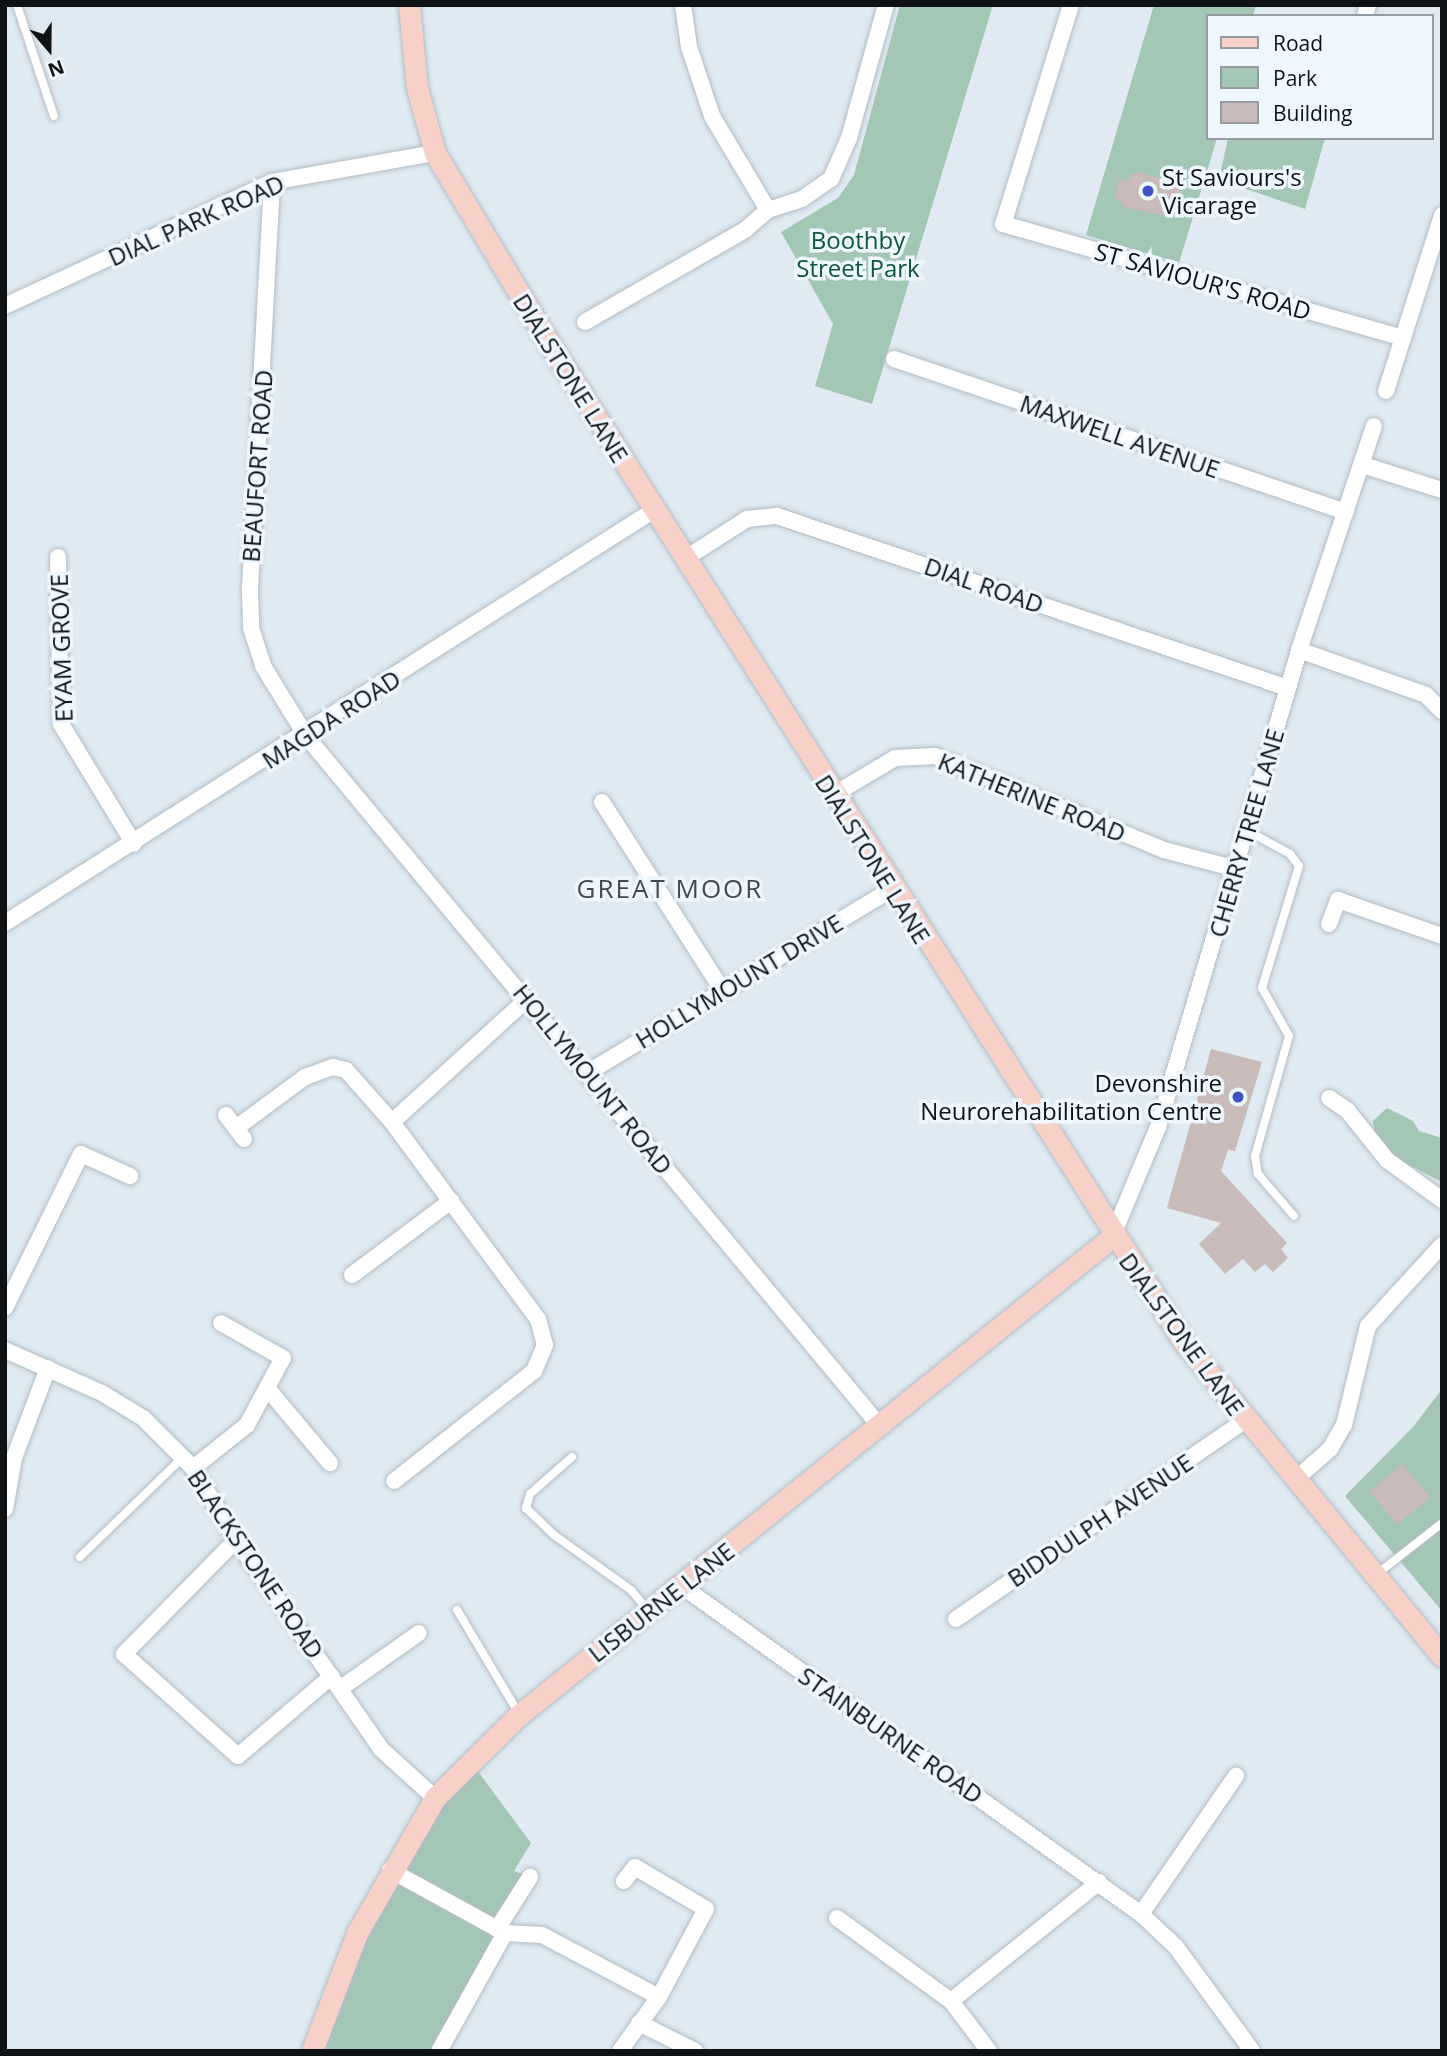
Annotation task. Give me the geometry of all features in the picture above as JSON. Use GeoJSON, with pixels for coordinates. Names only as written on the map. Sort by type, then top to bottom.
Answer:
{"type":"FeatureCollection","features":[{"type":"Feature","properties":{"kind":"street","name":"DIALSTONE LANE"},"geometry":{"type":"LineString","coordinates":[[409,5],[416,88],[435,153],[654,510],[1112,1237],[1244,1421],[1296,1479],[1442,1656]]}},
{"type":"Feature","properties":{"kind":"street"},"geometry":{"type":"LineString","coordinates":[[683,5],[689,47],[712,116],[768,210]]}},
{"type":"Feature","properties":{"kind":"street"},"geometry":{"type":"LineString","coordinates":[[584,322],[746,230],[768,210],[802,199],[831,179],[849,138],[886,5]]}},
{"type":"Feature","properties":{"kind":"street","name":"ST SAVIOUR'S ROAD"},"geometry":{"type":"LineString","coordinates":[[1071,5],[1003,224],[1403,338]]}},
{"type":"Feature","properties":{"kind":"street","name":"DIAL PARK ROAD"},"geometry":{"type":"LineString","coordinates":[[5,306],[272,182],[435,153]]}},
{"type":"Feature","properties":{"kind":"street","name":"BEAUFORT ROAD"},"geometry":{"type":"LineString","coordinates":[[272,182],[251,628],[263,666],[306,736]]}},
{"type":"Feature","properties":{"kind":"street"},"geometry":{"type":"LineString","coordinates":[[1385,391],[1442,215]]}},
{"type":"Feature","properties":{"kind":"street"},"geometry":{"type":"LineString","coordinates":[[1425,268],[1442,272]]}},
{"type":"Feature","properties":{"kind":"street","name":"MAXWELL AVENUE"},"geometry":{"type":"LineString","coordinates":[[894,359],[1346,512]]}},
{"type":"Feature","properties":{"kind":"street","name":"CHERRY TREE LANE"},"geometry":{"type":"LineString","coordinates":[[1112,1237],[1158,1127],[1237,869],[1299,650],[1374,426]]}},
{"type":"Feature","properties":{"kind":"street"},"geometry":{"type":"LineString","coordinates":[[1363,465],[1442,490]]}},
{"type":"Feature","properties":{"kind":"street","name":"MAGDA ROAD"},"geometry":{"type":"LineString","coordinates":[[5,923],[306,736],[654,510]]}},
{"type":"Feature","properties":{"kind":"street","name":"DIAL ROAD"},"geometry":{"type":"LineString","coordinates":[[686,558],[747,519],[777,516],[1289,688]]}},
{"type":"Feature","properties":{"kind":"street","name":"EYAM GROVE"},"geometry":{"type":"LineString","coordinates":[[58,557],[61,724],[134,844]]}},
{"type":"Feature","properties":{"kind":"street"},"geometry":{"type":"LineString","coordinates":[[1299,650],[1426,695],[1442,711]]}},
{"type":"Feature","properties":{"kind":"street","name":"HOLLYMOUNT ROAD"},"geometry":{"type":"LineString","coordinates":[[306,736],[878,1424]]}},
{"type":"Feature","properties":{"kind":"street","name":"KATHERINE ROAD"},"geometry":{"type":"LineString","coordinates":[[833,795],[895,758],[935,756],[1164,849],[1237,869]]}},
{"type":"Feature","properties":{"kind":"street"},"geometry":{"type":"LineString","coordinates":[[602,802],[722,990]]}},
{"type":"Feature","properties":{"kind":"street","name":"HOLLYMOUNT DRIVE"},"geometry":{"type":"LineString","coordinates":[[587,1073],[892,889]]}},
{"type":"Feature","properties":{"kind":"street"},"geometry":{"type":"LineString","coordinates":[[1329,924],[1338,900],[1442,936]]}},
{"type":"Feature","properties":{"kind":"street"},"geometry":{"type":"LineString","coordinates":[[392,1122],[527,999]]}},
{"type":"Feature","properties":{"kind":"street"},"geometry":{"type":"LineString","coordinates":[[235,1127],[305,1077],[333,1066],[357,1078],[538,1319],[545,1345],[534,1371],[421,1467],[394,1481]]}},
{"type":"Feature","properties":{"kind":"street"},"geometry":{"type":"LineString","coordinates":[[1329,1098],[1347,1110],[1387,1160],[1442,1200]]}},
{"type":"Feature","properties":{"kind":"street"},"geometry":{"type":"LineString","coordinates":[[5,1308],[81,1154],[130,1176]]}},
{"type":"Feature","properties":{"kind":"street"},"geometry":{"type":"LineString","coordinates":[[352,1274],[451,1201]]}},
{"type":"Feature","properties":{"kind":"street","name":"LISBURNE LANE"},"geometry":{"type":"LineString","coordinates":[[312,2051],[345,1961],[390,1870],[435,1798],[519,1715],[683,1587],[878,1424],[1112,1237]]}},
{"type":"Feature","properties":{"kind":"street"},"geometry":{"type":"LineString","coordinates":[[1296,1479],[1330,1449],[1345,1425],[1368,1326],[1442,1245]]}},
{"type":"Feature","properties":{"kind":"street"},"geometry":{"type":"LineString","coordinates":[[188,1463],[247,1425],[283,1358],[221,1323]]}},
{"type":"Feature","properties":{"kind":"street","name":"BLACKSTONE ROAD"},"geometry":{"type":"LineString","coordinates":[[5,1350],[48,1368],[143,1418],[188,1463],[236,1541],[381,1749],[435,1798]]}},
{"type":"Feature","properties":{"kind":"street"},"geometry":{"type":"LineString","coordinates":[[5,1509],[10,1458],[48,1368]]}},
{"type":"Feature","properties":{"kind":"street"},"geometry":{"type":"LineString","coordinates":[[267,1388],[330,1463]]}},
{"type":"Feature","properties":{"kind":"street","name":"BIDDULPH AVENUE"},"geometry":{"type":"LineString","coordinates":[[956,1619],[1244,1421]]}},
{"type":"Feature","properties":{"kind":"street"},"geometry":{"type":"LineString","coordinates":[[236,1541],[124,1654],[238,1756],[336,1682],[419,1633]]}},
{"type":"Feature","properties":{"kind":"street","name":"STAINBURNE ROAD"},"geometry":{"type":"LineString","coordinates":[[683,1587],[1141,1914],[1176,1947],[1252,2051]]}},
{"type":"Feature","properties":{"kind":"street"},"geometry":{"type":"LineString","coordinates":[[1141,1914],[1236,1776]]}},
{"type":"Feature","properties":{"kind":"street"},"geometry":{"type":"LineString","coordinates":[[620,2051],[659,1997],[706,1909],[635,1867],[624,1881]]}},
{"type":"Feature","properties":{"kind":"street"},"geometry":{"type":"LineString","coordinates":[[390,1870],[501,1931],[542,1936],[659,1997]]}},
{"type":"Feature","properties":{"kind":"street"},"geometry":{"type":"LineString","coordinates":[[439,2051],[530,1877]]}},
{"type":"Feature","properties":{"kind":"street"},"geometry":{"type":"LineString","coordinates":[[951,2001],[1099,1882]]}},
{"type":"Feature","properties":{"kind":"street"},"geometry":{"type":"LineString","coordinates":[[836,1918],[951,2001],[989,2051]]}},
{"type":"Feature","properties":{"kind":"street"},"geometry":{"type":"LineString","coordinates":[[639,2023],[695,2051]]}},
{"type":"Feature","properties":{"kind":"lane"},"geometry":{"type":"LineString","coordinates":[[17,5],[54,116]]}},
{"type":"Feature","properties":{"kind":"lane"},"geometry":{"type":"LineString","coordinates":[[1248,831],[1290,854],[1299,866],[1262,988],[1289,1037],[1255,1156],[1258,1174],[1294,1216]]}},
{"type":"Feature","properties":{"kind":"lane"},"geometry":{"type":"LineString","coordinates":[[572,1457],[530,1494],[526,1508],[631,1590],[650,1613]]}},
{"type":"Feature","properties":{"kind":"lane"},"geometry":{"type":"LineString","coordinates":[[80,1557],[188,1463]]}},
{"type":"Feature","properties":{"kind":"lane"},"geometry":{"type":"LineString","coordinates":[[1375,1576],[1442,1523]]}},
{"type":"Feature","properties":{"kind":"lane"},"geometry":{"type":"LineString","coordinates":[[457,1610],[519,1715]]}},
{"type":"Feature","properties":{"kind":"green space","name":"Boothby Street Park"},"geometry":{"type":"Polygon","coordinates":[[[900,5],[993,5],[872,404],[815,386],[833,324],[781,232],[838,198],[854,175],[900,5]]]}},
{"type":"Feature","properties":{"kind":"green space"},"geometry":{"type":"Polygon","coordinates":[[[1154,5],[1256,5],[1254,14],[1206,14],[1206,140],[1216,140],[1179,263],[1086,235],[1154,5]]]}},
{"type":"Feature","properties":{"kind":"green space"},"geometry":{"type":"Polygon","coordinates":[[[1228,140],[1324,140],[1305,209],[1219,180],[1228,140]]]}},
{"type":"Feature","properties":{"kind":"green space"},"geometry":{"type":"Polygon","coordinates":[[[1387,1108],[1413,1121],[1419,1131],[1442,1138],[1442,1182],[1395,1158],[1374,1131],[1373,1121],[1387,1108]]]}},
{"type":"Feature","properties":{"kind":"green space"},"geometry":{"type":"Polygon","coordinates":[[[1442,1389],[1442,1611],[1345,1496],[1413,1427],[1442,1389]]]}},
{"type":"Feature","properties":{"kind":"green space"},"geometry":{"type":"Polygon","coordinates":[[[471,1762],[531,1843],[514,1871],[530,1877],[505,1933],[439,2051],[312,2051],[357,1933],[471,1762]]]}},
{"type":"Feature","properties":{"kind":"building","name":"St Saviours's Vicarage"},"geometry":{"type":"Polygon","coordinates":[[[1142,173],[1182,185],[1174,218],[1124,207],[1115,197],[1119,179],[1129,181],[1130,174],[1142,173]]]}},
{"type":"Feature","properties":{"kind":"building"},"geometry":{"type":"Polygon","coordinates":[[[1211,1049],[1262,1062],[1235,1151],[1228,1150],[1221,1171],[1287,1243],[1281,1249],[1288,1258],[1273,1272],[1265,1264],[1255,1272],[1243,1259],[1225,1274],[1199,1244],[1221,1223],[1167,1208],[1211,1049]]]}},
{"type":"Feature","properties":{"kind":"building"},"geometry":{"type":"Polygon","coordinates":[[[1403,1464],[1430,1497],[1397,1524],[1370,1491],[1403,1464]]]}},
{"type":"Feature","properties":{"kind":"place","name":"St Saviours's Vicarage"},"geometry":{"type":"Point","coordinates":[1148,191]}},
{"type":"Feature","properties":{"kind":"place","name":"Devonshire Neurorehabilitation Centre"},"geometry":{"type":"Point","coordinates":[1238,1097]}},
{"type":"Feature","properties":{"kind":"district","name":"GREAT MOOR"},"geometry":{"type":"Point","coordinates":[670,889]}}]}
